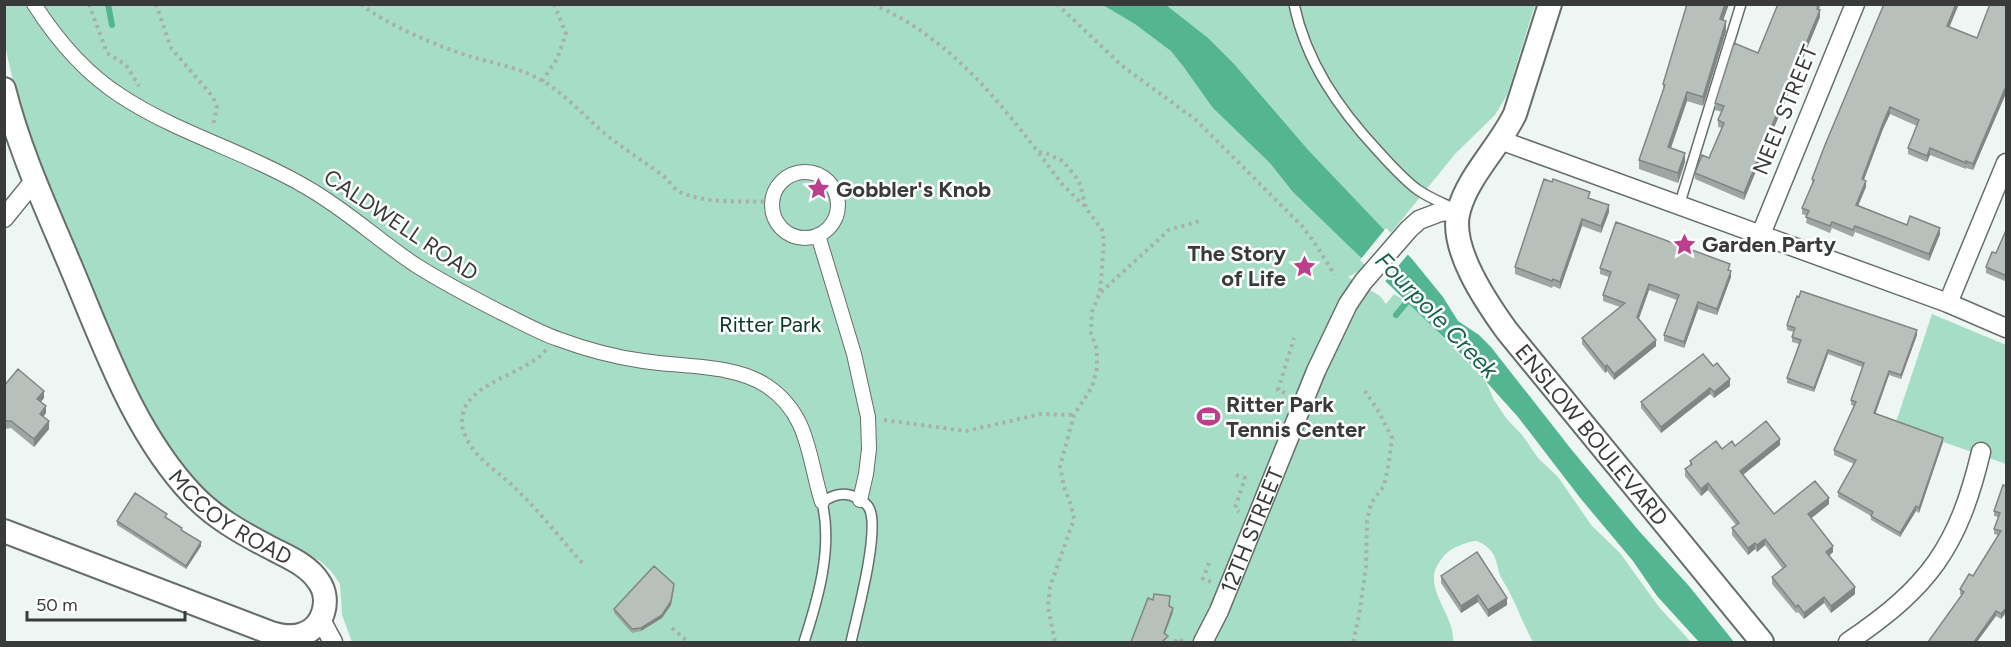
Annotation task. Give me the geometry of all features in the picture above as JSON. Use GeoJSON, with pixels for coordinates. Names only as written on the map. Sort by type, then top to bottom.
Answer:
{"type":"FeatureCollection","features":[{"type":"Feature","properties":{"kind":"street","name":"CALDWELL ROAD"},"geometry":{"type":"LineString","coordinates":[[34,4],[51,31],[69,51],[120,96],[297,182],[336,206],[423,269],[487,305],[555,338],[603,353],[642,361],[723,370],[747,376],[765,384],[782,397],[794,412],[803,429],[822,502]]}},
{"type":"Feature","properties":{"kind":"street"},"geometry":{"type":"LineString","coordinates":[[1459,210],[1474,180],[1515,114],[1550,4]]}},
{"type":"Feature","properties":{"kind":"street","name":"NEEL STREET"},"geometry":{"type":"LineString","coordinates":[[1761,234],[1854,4]]}},
{"type":"Feature","properties":{"kind":"street","name":"MCCOY ROAD"},"geometry":{"type":"LineString","coordinates":[[4,89],[34,181],[127,396],[156,449],[186,488],[227,524],[296,562],[314,575],[325,592],[326,602],[320,618]]}},
{"type":"Feature","properties":{"kind":"street"},"geometry":{"type":"LineString","coordinates":[[1500,140],[1948,303],[2007,328]]}},
{"type":"Feature","properties":{"kind":"street"},"geometry":{"type":"LineString","coordinates":[[1948,303],[2005,169]]}},
{"type":"Feature","properties":{"kind":"street"},"geometry":{"type":"LineString","coordinates":[[802,172],[814,173],[824,178],[832,186],[837,197],[838,209],[835,220],[828,229],[818,235],[807,238],[796,237],[785,232],[777,224],[772,213],[771,202],[775,190],[791,175],[802,172]]}},
{"type":"Feature","properties":{"kind":"street"},"geometry":{"type":"LineString","coordinates":[[4,218],[34,181]]}},
{"type":"Feature","properties":{"kind":"street","name":"12TH STREET"},"geometry":{"type":"LineString","coordinates":[[1203,642],[1234,577],[1337,323],[1363,282],[1409,229],[1426,216],[1459,210]]}},
{"type":"Feature","properties":{"kind":"street","name":"ENSLOW BOULEVARD"},"geometry":{"type":"LineString","coordinates":[[1459,210],[1457,225],[1466,260],[1495,314],[1762,642]]}},
{"type":"Feature","properties":{"kind":"street"},"geometry":{"type":"LineString","coordinates":[[818,235],[854,354],[868,417],[869,449],[860,500]]}},
{"type":"Feature","properties":{"kind":"street"},"geometry":{"type":"LineString","coordinates":[[1848,642],[1908,597],[1941,557],[1966,508],[1981,452]]}},
{"type":"Feature","properties":{"kind":"street"},"geometry":{"type":"LineString","coordinates":[[4,531],[271,633],[283,636],[304,634],[320,618],[333,642]]}},
{"type":"Feature","properties":{"kind":"lane"},"geometry":{"type":"LineString","coordinates":[[1294,4],[1307,48],[1338,104],[1393,167],[1418,190],[1459,210]]}},
{"type":"Feature","properties":{"kind":"lane"},"geometry":{"type":"LineString","coordinates":[[1679,206],[1741,4]]}},
{"type":"Feature","properties":{"kind":"lane"},"geometry":{"type":"LineString","coordinates":[[822,502],[840,494],[852,495],[868,505],[871,511],[872,530],[866,579],[851,642]]}},
{"type":"Feature","properties":{"kind":"lane","name":"CALDWELL ROAD"},"geometry":{"type":"LineString","coordinates":[[804,642],[818,591],[826,543],[827,523],[822,502]]}},
{"type":"Feature","properties":{"kind":"path"},"geometry":{"type":"LineString","coordinates":[[89,4],[107,53],[126,65],[138,86],[145,90]]}},
{"type":"Feature","properties":{"kind":"path"},"geometry":{"type":"LineString","coordinates":[[156,4],[171,48],[213,97],[217,107]]}},
{"type":"Feature","properties":{"kind":"path"},"geometry":{"type":"LineString","coordinates":[[361,4],[374,15],[426,39],[470,56],[503,64],[542,81],[572,101],[601,130],[664,177],[678,192],[722,203],[752,200],[771,202]]}},
{"type":"Feature","properties":{"kind":"path"},"geometry":{"type":"LineString","coordinates":[[542,81],[557,59],[566,34],[554,4]]}},
{"type":"Feature","properties":{"kind":"path"},"geometry":{"type":"LineString","coordinates":[[873,4],[901,17],[928,34],[958,59],[1016,123],[1061,183],[1086,208],[1102,230],[1104,243],[1101,292],[1092,312],[1091,333],[1097,350],[1097,368],[1092,387],[1074,415],[1060,466],[1074,519],[1050,587],[1048,607],[1055,642]]}},
{"type":"Feature","properties":{"kind":"path"},"geometry":{"type":"LineString","coordinates":[[1057,4],[1121,65],[1196,120],[1302,226],[1335,275]]}},
{"type":"Feature","properties":{"kind":"path"},"geometry":{"type":"LineString","coordinates":[[1038,152],[1063,161],[1072,170],[1079,181],[1086,208]]}},
{"type":"Feature","properties":{"kind":"path"},"geometry":{"type":"LineString","coordinates":[[1101,292],[1169,230],[1199,221]]}},
{"type":"Feature","properties":{"kind":"path"},"geometry":{"type":"LineString","coordinates":[[555,338],[543,353],[530,363],[475,394],[467,403],[461,424],[465,437],[473,449],[529,502],[583,564]]}},
{"type":"Feature","properties":{"kind":"path"},"geometry":{"type":"LineString","coordinates":[[1285,393],[1278,390],[1287,364],[1284,363],[1294,338]]}},
{"type":"Feature","properties":{"kind":"path"},"geometry":{"type":"LineString","coordinates":[[1353,642],[1366,566],[1367,521],[1371,503],[1383,486],[1392,438],[1365,391]]}},
{"type":"Feature","properties":{"kind":"path"},"geometry":{"type":"LineString","coordinates":[[883,420],[966,431],[1041,414],[1074,415]]}},
{"type":"Feature","properties":{"kind":"path"},"geometry":{"type":"LineString","coordinates":[[1236,475],[1245,478],[1235,508],[1239,513]]}},
{"type":"Feature","properties":{"kind":"path"},"geometry":{"type":"LineString","coordinates":[[1209,563],[1201,578],[1211,582]]}},
{"type":"Feature","properties":{"kind":"path"},"geometry":{"type":"LineString","coordinates":[[672,628],[688,642]]}},
{"type":"Feature","properties":{"kind":"path"},"geometry":{"type":"LineString","coordinates":[[1175,642],[1178,638],[1183,642]]}},
{"type":"Feature","properties":{"kind":"green space","name":"Ritter Park"},"geometry":{"type":"Polygon","coordinates":[[[4,5],[1535,5],[1507,95],[1495,115],[1455,154],[1361,270],[1348,277],[1380,296],[1386,304],[1394,294],[1410,304],[1485,380],[1506,418],[1523,436],[1538,458],[1558,477],[1592,526],[1620,553],[1659,607],[1691,642],[1533,642],[1501,577],[1493,554],[1490,549],[1476,541],[1465,543],[1447,553],[1434,573],[1437,593],[1451,625],[1453,642],[352,642],[342,615],[340,584],[331,571],[320,561],[244,520],[195,482],[174,459],[138,398],[40,169],[20,110],[7,55],[4,5]]]}},
{"type":"Feature","properties":{"kind":"green space"},"geometry":{"type":"Polygon","coordinates":[[[1932,314],[2006,345],[2006,464],[1895,425],[1932,314]]]}},
{"type":"Feature","properties":{"kind":"water","name":"Fourpole Creek"},"geometry":{"type":"Polygon","coordinates":[[[1103,5],[1166,5],[1208,38],[1234,64],[1309,151],[1412,259],[1443,297],[1458,321],[1479,335],[1491,347],[1571,449],[1734,642],[1699,642],[1657,596],[1633,561],[1581,499],[1518,417],[1465,358],[1293,192],[1270,163],[1213,108],[1171,51],[1135,24],[1103,5]]]}},
{"type":"Feature","properties":{"kind":"pier"},"geometry":{"type":"Polygon","coordinates":[[[1386,228],[1410,252],[1383,284],[1360,260],[1386,228]]]}},
{"type":"Feature","properties":{"kind":"building"},"geometry":{"type":"Polygon","coordinates":[[[1687,4],[1725,4],[1720,19],[1726,21],[1703,97],[1687,92],[1668,147],[1685,153],[1678,173],[1639,160],[1665,85],[1663,84],[1687,4]]]}},
{"type":"Feature","properties":{"kind":"building"},"geometry":{"type":"Polygon","coordinates":[[[1778,4],[1818,4],[1817,9],[1820,10],[1744,193],[1695,173],[1702,155],[1709,158],[1724,123],[1718,120],[1724,106],[1715,103],[1734,43],[1758,53],[1778,4]]]}},
{"type":"Feature","properties":{"kind":"building"},"geometry":{"type":"Polygon","coordinates":[[[1884,4],[1956,4],[1947,26],[1977,38],[1990,4],[2007,4],[2007,84],[1973,164],[1930,148],[1927,156],[1908,148],[1919,120],[1890,107],[1862,179],[1866,181],[1856,205],[1907,225],[1910,216],[1940,228],[1929,254],[1855,226],[1853,230],[1832,222],[1830,226],[1806,217],[1809,211],[1802,208],[1825,145],[1884,4]]]}},
{"type":"Feature","properties":{"kind":"building"},"geometry":{"type":"Polygon","coordinates":[[[1544,179],[1552,182],[1553,179],[1590,192],[1588,198],[1609,205],[1601,226],[1582,219],[1560,282],[1515,267],[1544,179]]]}},
{"type":"Feature","properties":{"kind":"building"},"geometry":{"type":"Polygon","coordinates":[[[1616,222],[1730,264],[1728,270],[1731,271],[1717,309],[1698,302],[1684,342],[1664,335],[1679,295],[1649,284],[1637,317],[1656,340],[1614,374],[1607,365],[1605,367],[1582,338],[1625,303],[1603,295],[1611,272],[1600,268],[1616,222]]]}},
{"type":"Feature","properties":{"kind":"building"},"geometry":{"type":"Polygon","coordinates":[[[2007,228],[2007,276],[1986,267],[1992,252],[1996,253],[2007,228]]]}},
{"type":"Feature","properties":{"kind":"building"},"geometry":{"type":"Polygon","coordinates":[[[1801,291],[1917,330],[1901,375],[1889,371],[1874,413],[1943,438],[1919,508],[1916,506],[1900,533],[1871,516],[1873,512],[1838,492],[1856,460],[1834,450],[1856,402],[1851,400],[1864,363],[1828,350],[1814,388],[1787,378],[1801,340],[1792,337],[1795,328],[1787,325],[1801,291]]]}},
{"type":"Feature","properties":{"kind":"building"},"geometry":{"type":"Polygon","coordinates":[[[1703,354],[1713,366],[1717,363],[1730,379],[1714,392],[1710,388],[1661,427],[1641,402],[1703,354]]]}},
{"type":"Feature","properties":{"kind":"building"},"geometry":{"type":"Polygon","coordinates":[[[18,369],[44,391],[37,399],[46,406],[40,414],[49,421],[34,439],[11,421],[5,421],[4,386],[18,369]]]}},
{"type":"Feature","properties":{"kind":"building"},"geometry":{"type":"Polygon","coordinates":[[[1766,421],[1780,439],[1740,471],[1774,514],[1815,481],[1829,498],[1808,514],[1833,546],[1826,552],[1855,587],[1831,606],[1824,597],[1804,613],[1798,605],[1796,607],[1772,577],[1786,566],[1765,539],[1748,548],[1732,528],[1739,523],[1708,483],[1701,489],[1685,469],[1692,464],[1690,461],[1716,441],[1722,449],[1732,441],[1735,446],[1766,421]]]}},
{"type":"Feature","properties":{"kind":"building"},"geometry":{"type":"Polygon","coordinates":[[[2003,485],[2007,486],[2007,607],[2001,614],[1996,611],[1974,642],[1928,642],[1964,592],[1960,589],[1969,574],[1973,576],[2001,531],[1994,529],[2000,513],[1994,511],[2003,485]]]}},
{"type":"Feature","properties":{"kind":"building"},"geometry":{"type":"Polygon","coordinates":[[[135,493],[167,514],[165,517],[182,528],[181,530],[201,542],[186,566],[117,521],[135,493]]]}},
{"type":"Feature","properties":{"kind":"building"},"geometry":{"type":"Polygon","coordinates":[[[1477,552],[1507,598],[1488,610],[1478,595],[1461,606],[1441,576],[1477,552]]]}},
{"type":"Feature","properties":{"kind":"building"},"geometry":{"type":"Polygon","coordinates":[[[654,566],[674,584],[671,601],[662,615],[641,628],[632,629],[614,609],[654,566]]]}},
{"type":"Feature","properties":{"kind":"building"},"geometry":{"type":"Polygon","coordinates":[[[1154,594],[1170,596],[1169,606],[1173,608],[1164,633],[1168,636],[1162,642],[1131,642],[1148,598],[1153,600],[1154,594]]]}},
{"type":"Feature","properties":{"kind":"waterway"},"geometry":{"type":"LineString","coordinates":[[108,4],[112,25]]}},
{"type":"Feature","properties":{"kind":"waterway","name":"Fourpole Creek"},"geometry":{"type":"LineString","coordinates":[[1396,315],[1411,297]]}},
{"type":"Feature","properties":{"kind":"place","name":"Gobbler's Knob"},"geometry":{"type":"Point","coordinates":[818,189]}},
{"type":"Feature","properties":{"kind":"place","name":"Garden Party"},"geometry":{"type":"Point","coordinates":[1684,244]}},
{"type":"Feature","properties":{"kind":"place","name":"The Story of Life"},"geometry":{"type":"Point","coordinates":[1304,266]}},
{"type":"Feature","properties":{"kind":"place","name":"Ritter Park Tennis Center"},"geometry":{"type":"Point","coordinates":[1208,417]}}]}
